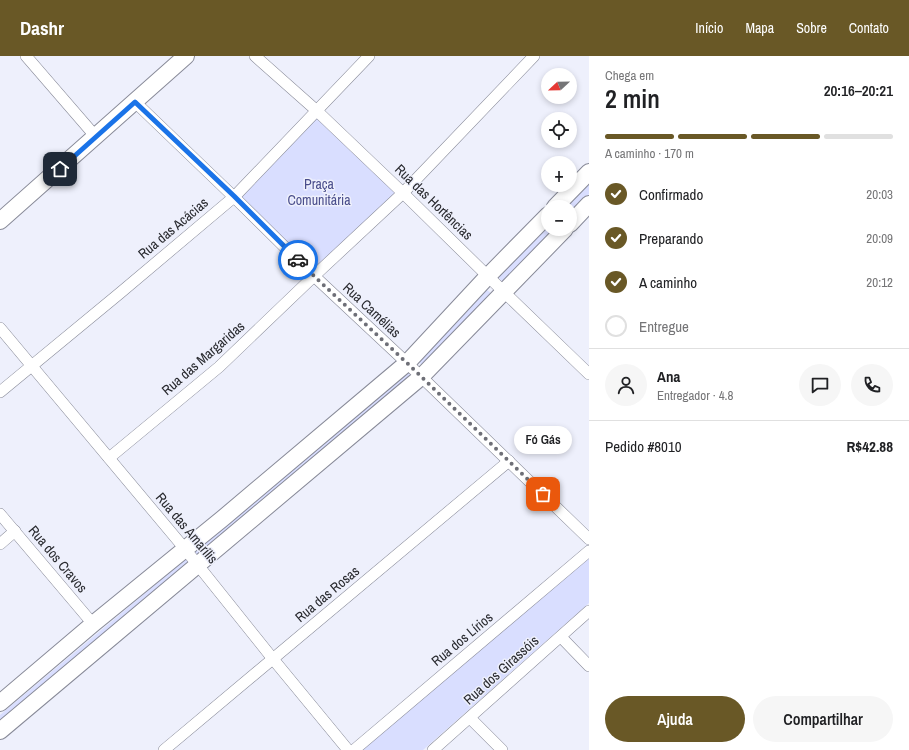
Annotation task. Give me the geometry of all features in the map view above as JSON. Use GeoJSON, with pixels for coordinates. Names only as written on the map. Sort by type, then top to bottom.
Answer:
{"type":"FeatureCollection","features":[{"type":"Feature","properties":{"kind":"street"},"geometry":{"type":"LineString","coordinates":[[26,56],[96,137]]}},
{"type":"Feature","properties":{"kind":"street"},"geometry":{"type":"LineString","coordinates":[[0,221],[186,56]]}},
{"type":"Feature","properties":{"kind":"street","name":"Rua das Hortências"},"geometry":{"type":"LineString","coordinates":[[255,56],[317,111],[404,193],[589,374]]}},
{"type":"Feature","properties":{"kind":"street","name":"Rua das Acácias"},"geometry":{"type":"LineString","coordinates":[[0,392],[234,196],[369,56]]}},
{"type":"Feature","properties":{"kind":"street","name":"Rua das Margaridas"},"geometry":{"type":"LineString","coordinates":[[109,458],[219,367],[314,276],[404,193],[534,56]]}},
{"type":"Feature","properties":{"kind":"street","name":"Rua Camélias"},"geometry":{"type":"LineString","coordinates":[[135,102],[234,196],[314,276],[422,377],[589,539]]}},
{"type":"Feature","properties":{"kind":"street"},"geometry":{"type":"LineString","coordinates":[[562,200],[589,172]]}},
{"type":"Feature","properties":{"kind":"street"},"geometry":{"type":"LineString","coordinates":[[577,217],[589,204]]}},
{"type":"Feature","properties":{"kind":"street"},"geometry":{"type":"LineString","coordinates":[[0,703],[407,363],[488,276],[541,222]]}},
{"type":"Feature","properties":{"kind":"street"},"geometry":{"type":"LineString","coordinates":[[0,731],[422,377],[558,236]]}},
{"type":"Feature","properties":{"kind":"street","name":"Rua das Amarílis"},"geometry":{"type":"LineString","coordinates":[[0,328],[185,549],[348,750]]}},
{"type":"Feature","properties":{"kind":"street","name":"Rua das Rosas"},"geometry":{"type":"LineString","coordinates":[[164,750],[509,461]]}},
{"type":"Feature","properties":{"kind":"street","name":"Rua dos Cravos"},"geometry":{"type":"LineString","coordinates":[[0,514],[93,624]]}},
{"type":"Feature","properties":{"kind":"street"},"geometry":{"type":"LineString","coordinates":[[0,544],[15,531]]}},
{"type":"Feature","properties":{"kind":"street","name":"Rua dos Lírios"},"geometry":{"type":"LineString","coordinates":[[354,750],[589,551]]}},
{"type":"Feature","properties":{"kind":"street","name":"Rua dos Girassóis"},"geometry":{"type":"LineString","coordinates":[[433,750],[589,612]]}},
{"type":"Feature","properties":{"kind":"street"},"geometry":{"type":"LineString","coordinates":[[561,637],[589,666]]}},
{"type":"Feature","properties":{"kind":"street"},"geometry":{"type":"LineString","coordinates":[[470,718],[502,750]]}},
{"type":"Feature","properties":{"kind":"green space","name":"Praça Comunitária"},"geometry":{"type":"Polygon","coordinates":[[[317,117],[398,193],[314,270],[239,197],[317,117]]]}},
{"type":"Feature","properties":{"kind":"green space"},"geometry":{"type":"Polygon","coordinates":[[[589,184],[589,194],[577,207],[577,200],[574,200],[589,184]]]}},
{"type":"Feature","properties":{"kind":"green space"},"geometry":{"type":"Polygon","coordinates":[[[541,233],[541,236],[549,236],[504,283],[498,277],[541,233]]]}},
{"type":"Feature","properties":{"kind":"green space"},"geometry":{"type":"Polygon","coordinates":[[[487,290],[492,294],[424,367],[419,362],[487,290]]]}},
{"type":"Feature","properties":{"kind":"green space"},"geometry":{"type":"Polygon","coordinates":[[[407,372],[413,377],[198,556],[193,550],[407,372]]]}},
{"type":"Feature","properties":{"kind":"green space"},"geometry":{"type":"Polygon","coordinates":[[[589,556],[589,603],[423,750],[361,750],[589,556]]]}},
{"type":"Feature","properties":{"kind":"green space"},"geometry":{"type":"Polygon","coordinates":[[[186,559],[189,564],[0,723],[0,715],[186,559]]]}},
{"type":"Feature","properties":{"kind":"way so far"},"geometry":{"type":"LineString","coordinates":[[298,260],[543,494]]}},
{"type":"Feature","properties":{"kind":"place","name":"Fó Gás"},"geometry":{"type":"Point","coordinates":[543,494]}},
{"type":"Feature","properties":{"kind":"route"},"geometry":{"type":"LineString","coordinates":[[60,169],[135,102],[234,196],[298,260]]}}]}
